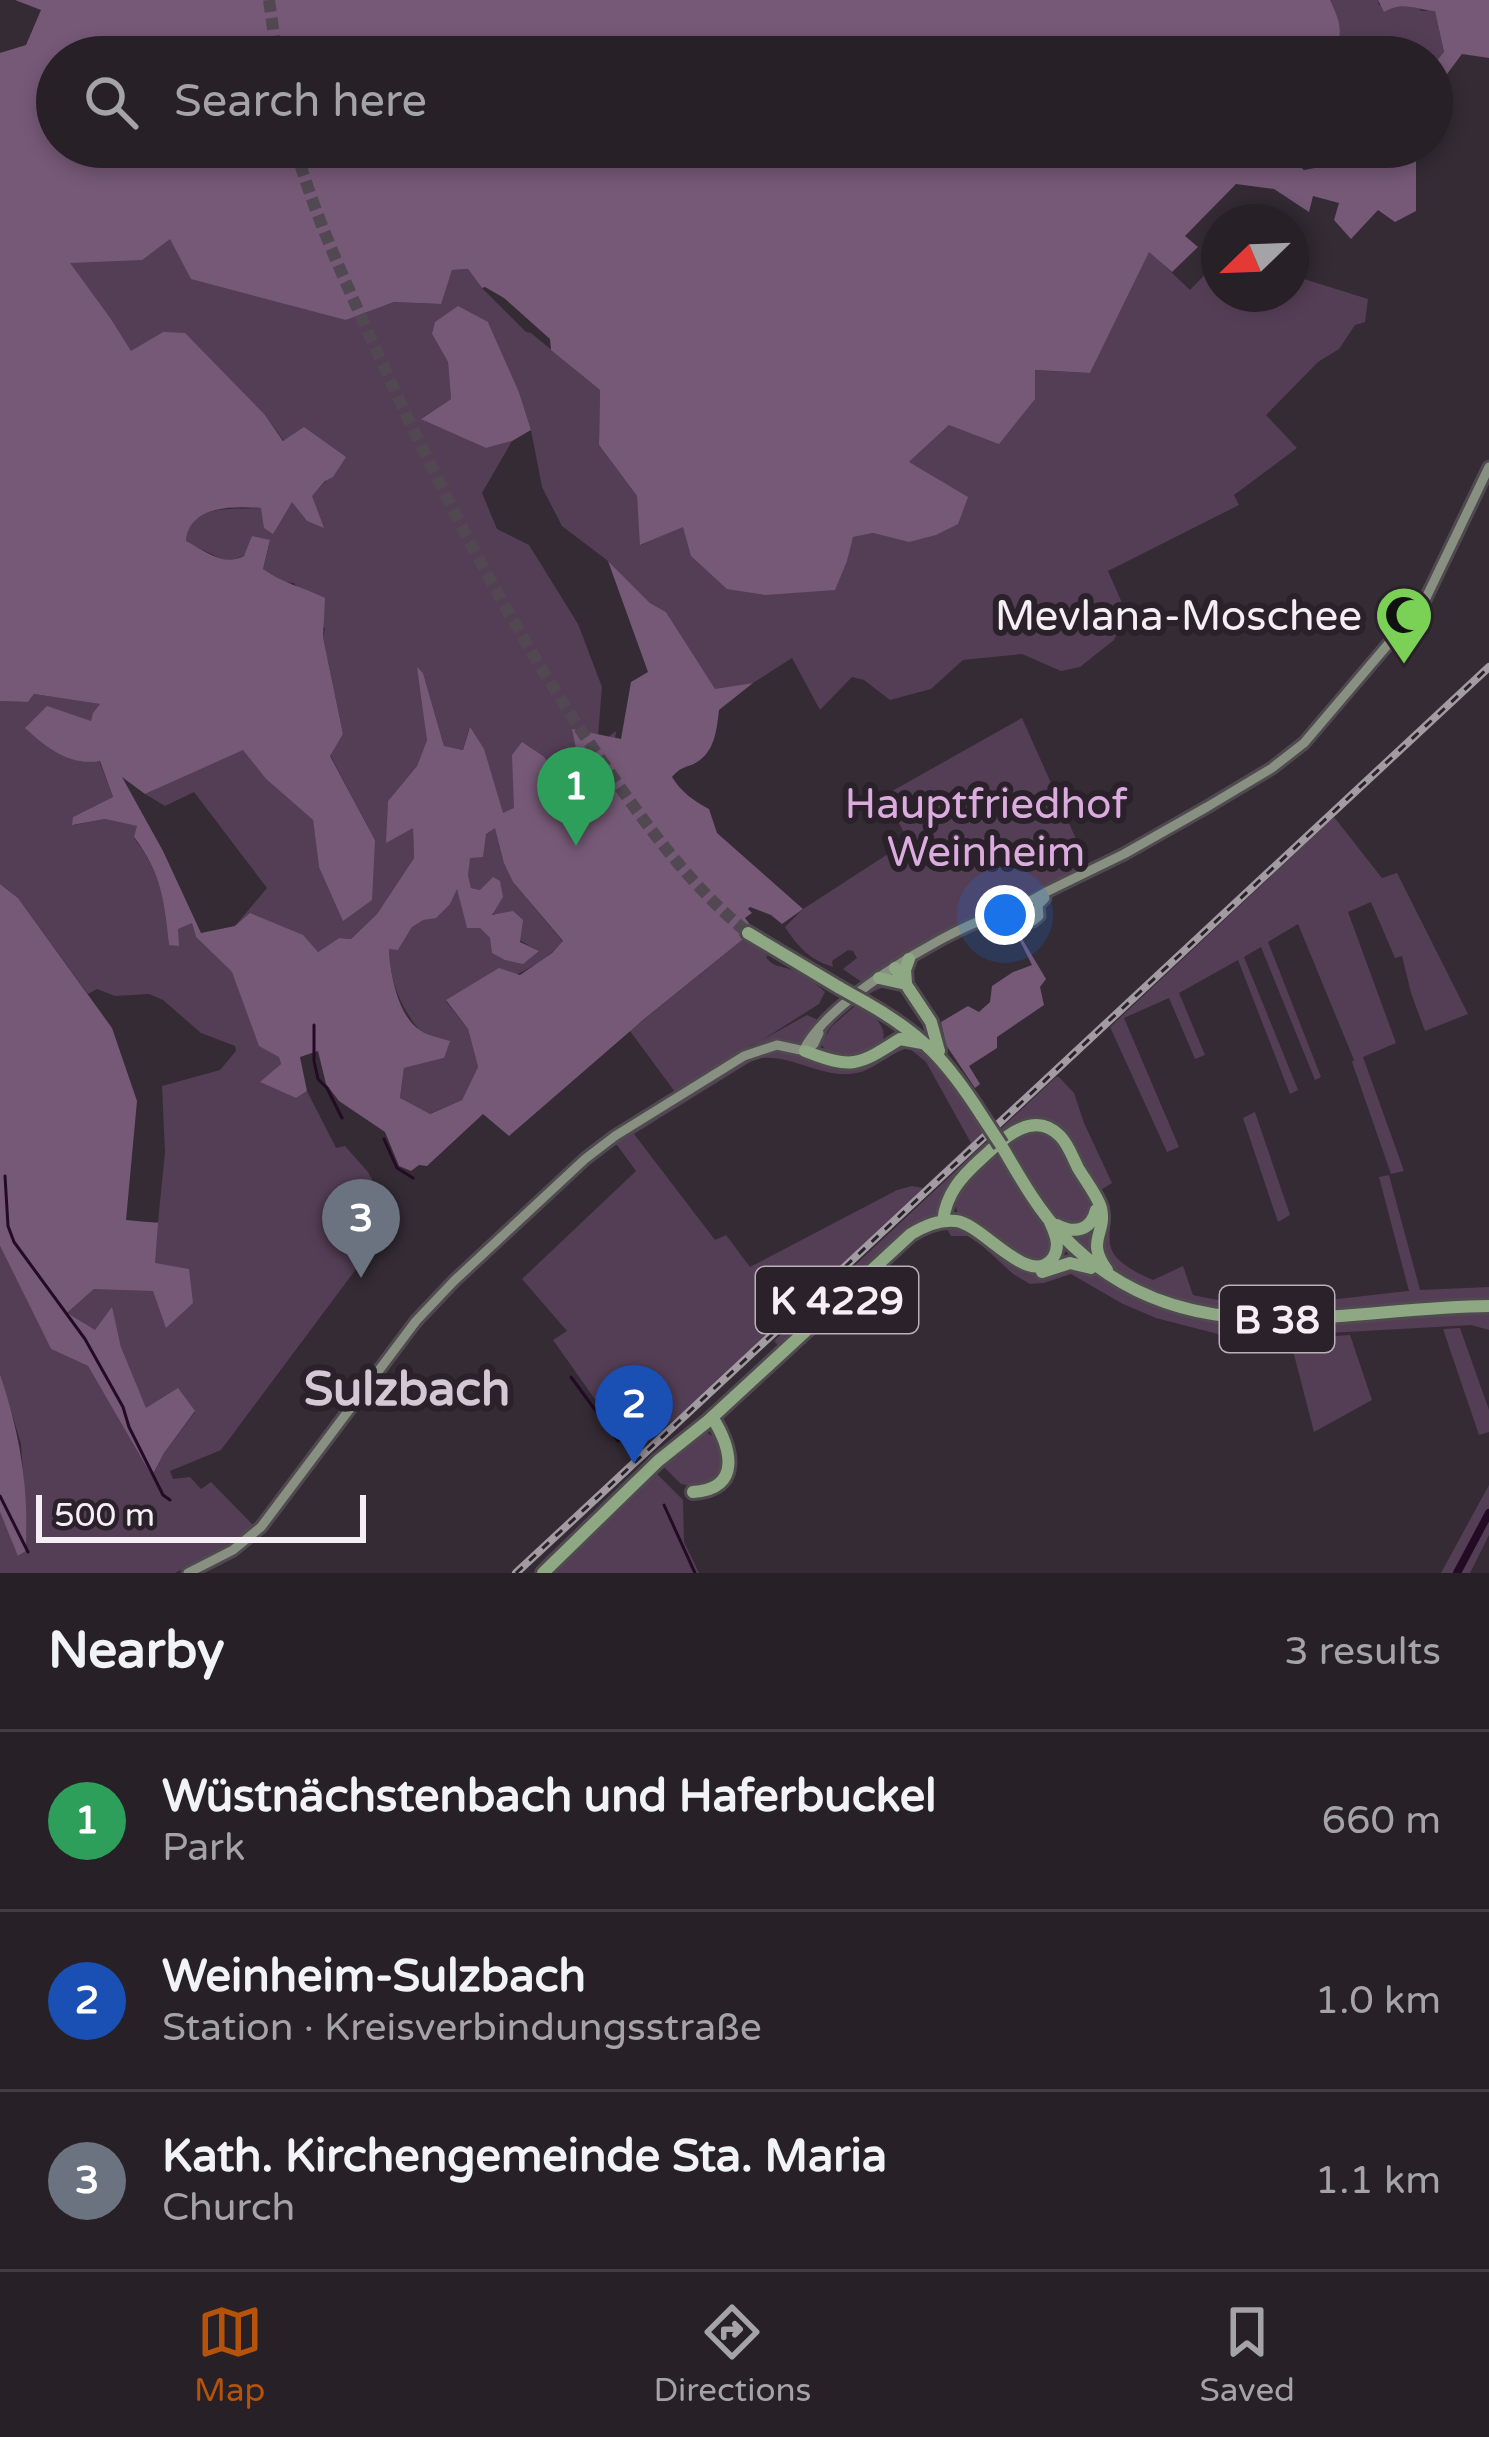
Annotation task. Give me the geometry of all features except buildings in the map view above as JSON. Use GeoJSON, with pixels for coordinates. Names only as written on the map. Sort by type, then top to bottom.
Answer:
{"type":"FeatureCollection","features":[{"type":"Feature","properties":{"kind":"main road"},"geometry":{"type":"LineString","coordinates":[[804,1051],[836,1010],[909,959],[981,921],[1021,912],[1027,902],[1035,903],[1055,887],[1207,807],[1304,743],[1424,602],[1489,466]]}},
{"type":"Feature","properties":{"kind":"main road"},"geometry":{"type":"LineString","coordinates":[[1021,912],[1028,921],[1036,919],[1040,914],[1035,903]]}},
{"type":"Feature","properties":{"kind":"main road","name":"B 38"},"geometry":{"type":"LineString","coordinates":[[748,933],[870,1005],[941,1058],[1050,1222],[1110,1277],[1168,1305],[1237,1318],[1489,1306]]}},
{"type":"Feature","properties":{"kind":"main road"},"geometry":{"type":"LineString","coordinates":[[906,984],[909,959]]}},
{"type":"Feature","properties":{"kind":"main road"},"geometry":{"type":"LineString","coordinates":[[895,968],[932,1025],[941,1058]]}},
{"type":"Feature","properties":{"kind":"main road"},"geometry":{"type":"LineString","coordinates":[[879,978],[906,984]]}},
{"type":"Feature","properties":{"kind":"main road"},"geometry":{"type":"LineString","coordinates":[[870,1005],[887,1033],[879,1054]]}},
{"type":"Feature","properties":{"kind":"main road"},"geometry":{"type":"LineString","coordinates":[[188,1573],[233,1550],[261,1527],[394,1348],[455,1280],[596,1150],[757,1049],[777,1046],[860,1063],[900,1039],[923,1041],[927,1016]]}},
{"type":"Feature","properties":{"kind":"main road"},"geometry":{"type":"LineString","coordinates":[[818,1034],[825,1058]]}},
{"type":"Feature","properties":{"kind":"main road"},"geometry":{"type":"LineString","coordinates":[[943,1221],[957,1183],[1008,1135],[1024,1126],[1045,1128],[1068,1149],[1096,1199],[1101,1214],[1096,1249],[1110,1277]]}},
{"type":"Feature","properties":{"kind":"main road"},"geometry":{"type":"LineString","coordinates":[[1050,1222],[1070,1230],[1084,1228],[1094,1218],[1096,1199]]}},
{"type":"Feature","properties":{"kind":"main road"},"geometry":{"type":"LineString","coordinates":[[950,1201],[964,1223]]}},
{"type":"Feature","properties":{"kind":"main road","name":"K 4229"},"geometry":{"type":"LineString","coordinates":[[543,1573],[658,1462],[695,1432],[715,1428],[894,1248],[922,1227],[943,1221],[964,1223],[1021,1263],[1037,1267],[1050,1261],[1057,1250],[1050,1222]]}},
{"type":"Feature","properties":{"kind":"main road","name":"K 4229"},"geometry":{"type":"LineString","coordinates":[[943,1221],[970,1229],[1028,1272],[1070,1263],[1110,1277]]}},
{"type":"Feature","properties":{"kind":"main road"},"geometry":{"type":"LineString","coordinates":[[693,1492],[712,1489],[725,1475],[729,1454],[715,1428]]}},
{"type":"Feature","properties":{"kind":"green space"},"geometry":{"type":"Polygon","coordinates":[[[1330,0],[1378,0],[1379,5],[1435,10],[1441,36],[1333,36],[1330,0]]]}},
{"type":"Feature","properties":{"kind":"green space"},"geometry":{"type":"Polygon","coordinates":[[[170,238],[346,320],[394,302],[440,304],[452,270],[468,269],[526,332],[600,390],[599,445],[637,496],[641,545],[683,526],[847,561],[852,537],[873,533],[910,542],[908,463],[949,425],[1034,370],[1090,373],[1149,251],[1190,290],[1201,279],[1201,312],[1309,312],[1309,281],[1368,299],[1365,322],[1355,325],[1339,349],[1318,362],[1266,415],[1297,448],[1234,495],[1239,505],[1108,571],[1126,612],[1114,640],[1080,667],[1061,671],[1022,654],[963,660],[931,689],[890,700],[864,680],[852,677],[820,710],[792,658],[753,683],[715,690],[666,612],[562,526],[542,487],[519,392],[488,322],[432,334],[448,362],[451,399],[422,418],[486,448],[512,441],[482,493],[497,529],[529,545],[578,624],[602,687],[598,736],[607,738],[616,731],[614,749],[622,739],[590,958],[513,882],[563,942],[523,971],[446,1001],[468,1029],[478,1067],[462,1100],[429,1114],[400,1099],[404,1068],[444,1058],[404,1008],[389,948],[398,950],[412,927],[457,887],[467,927],[539,951],[511,933],[480,890],[471,888],[469,729],[463,750],[444,746],[423,673],[427,740],[417,766],[388,801],[387,841],[413,827],[414,858],[377,914],[351,939],[339,938],[318,952],[235,926],[267,888],[194,792],[165,806],[145,794],[243,749],[266,779],[313,820],[319,867],[375,840],[330,755],[343,734],[325,629],[294,583],[280,582],[263,569],[270,541],[228,560],[186,542],[189,529],[204,514],[292,501],[307,521],[323,527],[311,496],[326,481],[284,441],[265,415],[163,332],[131,352],[69,263],[170,238]]]}},
{"type":"Feature","properties":{"kind":"green space"},"geometry":{"type":"Polygon","coordinates":[[[34,694],[101,704],[99,760],[113,797],[73,817],[74,825],[105,819],[138,826],[134,838],[160,888],[169,945],[178,928],[192,922],[196,937],[232,972],[279,1057],[281,1064],[261,1082],[296,1098],[307,1091],[336,1148],[345,1146],[368,1172],[385,1204],[373,1230],[380,1237],[221,1450],[170,1471],[173,1479],[190,1477],[201,1489],[211,1482],[254,1526],[175,1573],[0,1573],[0,1512],[19,1556],[26,1551],[27,1528],[21,1444],[0,1374],[0,1246],[51,1349],[88,1366],[153,1475],[195,1412],[146,1409],[121,1347],[112,1309],[95,1331],[66,1314],[94,1289],[104,1224],[158,1222],[165,1152],[162,1086],[220,1070],[236,1051],[235,1046],[201,1033],[163,1000],[149,994],[115,996],[97,989],[88,994],[18,898],[0,884],[0,701],[28,702],[34,694]]]}},
{"type":"Feature","properties":{"kind":"green space","name":"Hauptfriedhof Weinheim"},"geometry":{"type":"Polygon","coordinates":[[[1022,718],[1088,866],[960,924],[864,983],[843,969],[857,958],[853,951],[832,961],[833,967],[805,952],[785,927],[803,909],[908,841],[885,795],[1022,718]]]}},
{"type":"Feature","properties":{"kind":"green space"},"geometry":{"type":"Polygon","coordinates":[[[1334,817],[1382,878],[1397,873],[1468,1014],[1425,1031],[1402,956],[1395,958],[1371,902],[1348,912],[1396,1043],[1363,1057],[1404,1171],[1391,1174],[1354,1060],[1298,924],[1268,942],[1321,1077],[1315,1080],[1261,947],[1244,957],[1298,1090],[1290,1094],[1238,960],[1179,993],[1205,1055],[1195,1059],[1169,998],[1124,1018],[1179,1147],[1167,1152],[1110,1027],[1334,817]]]}},
{"type":"Feature","properties":{"kind":"green space"},"geometry":{"type":"Polygon","coordinates":[[[747,936],[772,963],[801,974],[825,992],[819,1004],[762,1040],[807,1015],[817,1024],[805,1041],[752,1045],[675,1092],[630,1031],[747,936]]]}},
{"type":"Feature","properties":{"kind":"green space"},"geometry":{"type":"Polygon","coordinates":[[[881,984],[887,986],[858,1000],[841,1014],[823,1041],[857,1004],[877,1019],[884,1033],[881,1045],[857,1057],[829,1052],[820,1041],[830,1023],[854,1000],[881,984]]]}},
{"type":"Feature","properties":{"kind":"green space"},"geometry":{"type":"Polygon","coordinates":[[[897,1043],[921,1047],[940,1065],[987,1131],[725,1376],[643,1446],[604,1412],[553,1340],[567,1331],[522,1279],[636,1171],[617,1145],[609,1144],[731,1066],[762,1052],[792,1051],[834,1066],[897,1043]],[[909,1048],[849,1074],[779,1059],[755,1059],[634,1134],[715,1240],[726,1235],[750,1267],[897,1190],[923,1188],[971,1143],[926,1062],[909,1048]]]}},
{"type":"Feature","properties":{"kind":"green space"},"geometry":{"type":"Polygon","coordinates":[[[1056,1077],[1074,1093],[1112,1183],[1101,1190],[1108,1206],[1110,1241],[1118,1259],[1131,1269],[1153,1280],[1183,1266],[1193,1295],[1246,1303],[1409,1291],[1379,1177],[1389,1175],[1420,1290],[1489,1287],[1489,1301],[1238,1314],[1160,1297],[1120,1276],[1084,1249],[1038,1197],[1005,1142],[1011,1136],[1056,1125],[1028,1121],[1018,1122],[955,1181],[941,1214],[780,1348],[774,1341],[1056,1077]]]}},
{"type":"Feature","properties":{"kind":"green space"},"geometry":{"type":"Polygon","coordinates":[[[1255,1112],[1290,1215],[1278,1222],[1243,1118],[1255,1112]]]}},
{"type":"Feature","properties":{"kind":"green space"},"geometry":{"type":"Polygon","coordinates":[[[997,1147],[1051,1231],[1055,1240],[1050,1257],[1028,1264],[958,1213],[956,1185],[997,1147]]]}},
{"type":"Feature","properties":{"kind":"green space"},"geometry":{"type":"Polygon","coordinates":[[[953,1226],[975,1233],[1025,1274],[1040,1275],[1066,1265],[1092,1271],[1147,1302],[1220,1322],[1265,1324],[1489,1310],[1489,1330],[1471,1325],[1255,1337],[1218,1334],[1156,1318],[1071,1274],[1030,1284],[976,1240],[951,1236],[947,1229],[953,1226]]]}},
{"type":"Feature","properties":{"kind":"green space"},"geometry":{"type":"Polygon","coordinates":[[[1460,1328],[1489,1410],[1489,1432],[1479,1435],[1443,1329],[1460,1328]]]}},
{"type":"Feature","properties":{"kind":"green space"},"geometry":{"type":"Polygon","coordinates":[[[1350,1335],[1372,1400],[1314,1432],[1290,1339],[1350,1335]]]}},
{"type":"Feature","properties":{"kind":"green space"},"geometry":{"type":"Polygon","coordinates":[[[707,1433],[720,1440],[726,1456],[718,1479],[701,1488],[681,1484],[661,1464],[707,1433]]]}},
{"type":"Feature","properties":{"kind":"green space"},"geometry":{"type":"Polygon","coordinates":[[[653,1470],[683,1500],[684,1542],[699,1573],[553,1573],[642,1489],[638,1483],[653,1470]]]}},
{"type":"Feature","properties":{"kind":"green space"},"geometry":{"type":"Polygon","coordinates":[[[1489,1485],[1489,1535],[1470,1573],[1441,1573],[1489,1485]]]}},
{"type":"Feature","properties":{"kind":"shaded area"},"geometry":{"type":"Polygon","coordinates":[[[15,0],[1330,0],[1339,36],[36,36],[36,168],[1416,168],[1416,211],[1395,222],[1378,210],[1351,239],[1334,220],[1339,203],[1313,196],[1309,212],[1309,204],[1297,204],[1274,189],[1236,184],[1216,204],[1201,204],[1201,220],[1185,236],[1198,247],[1172,272],[1149,252],[1090,373],[1035,370],[1035,399],[999,444],[949,425],[909,462],[968,497],[958,524],[909,542],[873,533],[853,537],[835,590],[765,595],[727,589],[691,556],[683,527],[640,545],[637,496],[599,445],[600,390],[551,350],[550,339],[504,298],[482,288],[468,269],[452,270],[441,304],[394,302],[346,320],[191,279],[170,239],[142,260],[70,263],[131,351],[163,332],[185,333],[265,415],[283,441],[304,427],[346,457],[312,496],[324,528],[307,521],[292,502],[273,534],[264,528],[261,508],[226,508],[195,520],[186,541],[228,560],[244,556],[252,536],[270,540],[263,569],[325,598],[323,637],[343,734],[330,756],[375,840],[372,900],[343,921],[319,867],[313,820],[266,779],[243,750],[145,794],[122,777],[201,933],[235,926],[250,913],[303,935],[318,952],[339,938],[351,939],[377,914],[414,858],[413,828],[386,843],[388,801],[417,766],[427,740],[417,667],[423,673],[444,746],[463,750],[470,727],[484,749],[503,813],[514,808],[512,755],[522,742],[560,776],[584,786],[572,729],[621,739],[631,682],[648,672],[608,561],[650,603],[666,612],[715,689],[753,683],[719,710],[705,755],[672,777],[688,796],[709,809],[717,833],[803,909],[782,924],[750,907],[752,913],[745,918],[752,927],[747,936],[509,1136],[483,1114],[427,1166],[411,1171],[399,1166],[385,1132],[339,1101],[326,1084],[318,1051],[300,1057],[307,1091],[296,1098],[260,1082],[281,1064],[279,1057],[259,1046],[232,972],[196,937],[192,923],[178,929],[179,946],[169,945],[160,888],[134,837],[137,826],[105,819],[72,825],[73,817],[113,797],[100,761],[68,758],[25,728],[47,706],[91,721],[100,704],[34,694],[28,702],[0,701],[0,53],[26,45],[41,10],[15,0]],[[495,828],[486,834],[483,857],[470,858],[471,888],[480,890],[493,877],[500,881],[503,897],[492,915],[513,911],[523,920],[520,942],[539,951],[523,964],[492,953],[490,938],[480,928],[467,928],[457,889],[436,918],[412,927],[398,950],[389,949],[406,1016],[424,1033],[450,1041],[444,1058],[404,1068],[400,1098],[430,1114],[462,1100],[478,1067],[468,1029],[446,1000],[499,968],[520,975],[563,941],[513,882],[495,828]]]}},
{"type":"Feature","properties":{"kind":"shaded area"},"geometry":{"type":"Polygon","coordinates":[[[1378,0],[1489,0],[1489,58],[1462,54],[1453,66],[1453,36],[1440,36],[1435,11],[1404,6],[1384,12],[1378,0]]]}},
{"type":"Feature","properties":{"kind":"shaded area"},"geometry":{"type":"Polygon","coordinates":[[[458,306],[488,322],[519,392],[531,430],[512,441],[486,448],[421,419],[451,399],[448,362],[432,334],[435,322],[458,306]]]}},
{"type":"Feature","properties":{"kind":"shaded area"},"geometry":{"type":"Polygon","coordinates":[[[0,884],[18,898],[112,1028],[137,1101],[126,1220],[158,1223],[155,1263],[189,1269],[193,1303],[166,1328],[153,1291],[94,1289],[67,1313],[95,1330],[112,1307],[121,1347],[146,1408],[178,1388],[195,1411],[152,1476],[88,1366],[51,1349],[0,1246],[0,884]]]}},
{"type":"Feature","properties":{"kind":"shaded area"},"geometry":{"type":"Polygon","coordinates":[[[1018,932],[1046,979],[1040,987],[1044,1005],[997,1037],[997,1048],[969,1066],[980,1084],[975,1088],[946,1045],[941,1022],[968,1006],[979,1012],[990,1002],[992,986],[1032,965],[1018,932]]]}},
{"type":"Feature","properties":{"kind":"shaded area"},"geometry":{"type":"Polygon","coordinates":[[[0,1374],[18,1439],[24,1483],[26,1551],[18,1556],[0,1512],[0,1374]]]}},
{"type":"Feature","properties":{"kind":"waterway"},"geometry":{"type":"LineString","coordinates":[[314,1025],[318,1079],[342,1118]]}},
{"type":"Feature","properties":{"kind":"waterway"},"geometry":{"type":"LineString","coordinates":[[384,1139],[397,1168],[413,1178]]}},
{"type":"Feature","properties":{"kind":"waterway"},"geometry":{"type":"LineString","coordinates":[[5,1176],[8,1226],[14,1242],[85,1339],[163,1495],[170,1500]]}},
{"type":"Feature","properties":{"kind":"waterway"},"geometry":{"type":"LineString","coordinates":[[571,1377],[618,1441]]}},
{"type":"Feature","properties":{"kind":"waterway"},"geometry":{"type":"LineString","coordinates":[[0,1496],[28,1552]]}},
{"type":"Feature","properties":{"kind":"waterway"},"geometry":{"type":"LineString","coordinates":[[664,1505],[695,1573]]}},
{"type":"Feature","properties":{"kind":"waterway"},"geometry":{"type":"LineString","coordinates":[[1457,1573],[1489,1513]]}},
{"type":"Feature","properties":{"kind":"tunnel"},"geometry":{"type":"LineString","coordinates":[[269,0],[274,36]]}},
{"type":"Feature","properties":{"kind":"tunnel"},"geometry":{"type":"LineString","coordinates":[[301,168],[388,376],[516,625],[654,834],[748,933]]}},
{"type":"Feature","properties":{"kind":"railway"},"geometry":{"type":"LineString","coordinates":[[516,1573],[1489,667]]}},
{"type":"Feature","properties":{"kind":"place","name":"Mevlana-Moschee"},"geometry":{"type":"Point","coordinates":[1404,666]}},
{"type":"Feature","properties":{"kind":"place","name":"Wüstnächstenbach und Haferbuckel"},"geometry":{"type":"Point","coordinates":[576,846]}},
{"type":"Feature","properties":{"kind":"place","name":"Kath. Kirchengemeinde Sta. Maria"},"geometry":{"type":"Point","coordinates":[361,1278]}},
{"type":"Feature","properties":{"kind":"place","name":"Weinheim-Sulzbach"},"geometry":{"type":"Point","coordinates":[634,1464]}},
{"type":"Feature","properties":{"kind":"district","name":"Sulzbach"},"geometry":{"type":"Point","coordinates":[407,1388]}}]}
